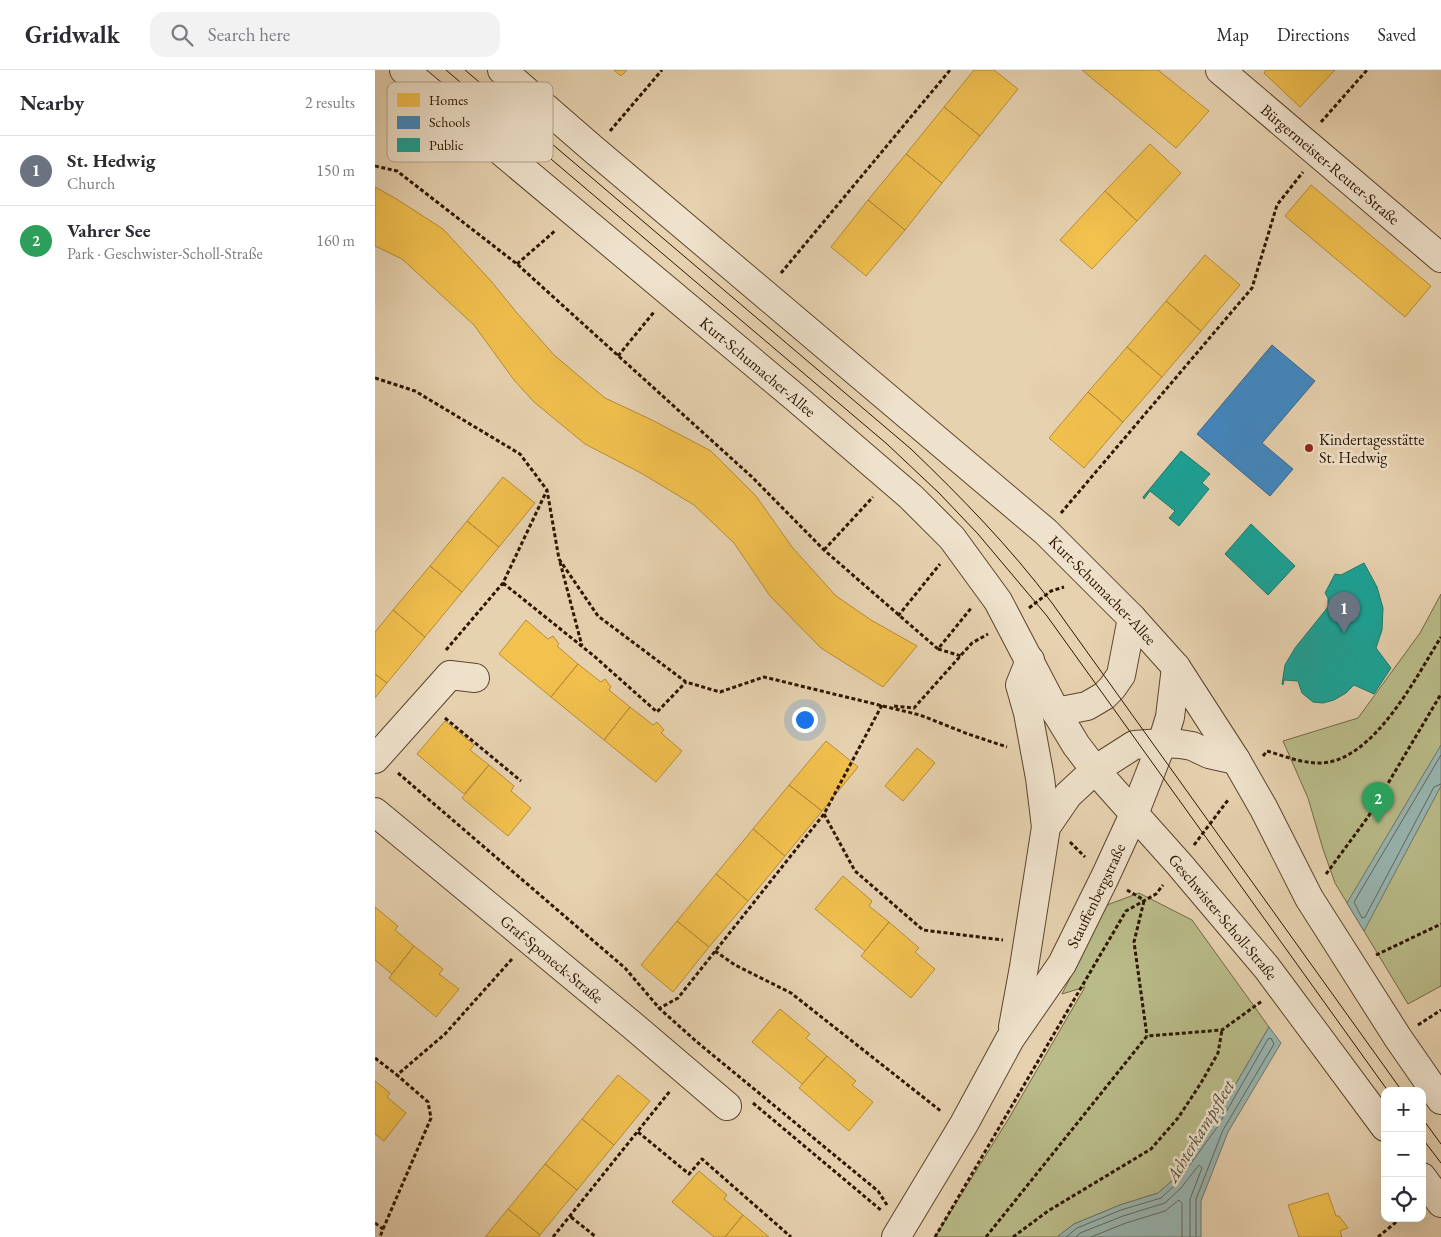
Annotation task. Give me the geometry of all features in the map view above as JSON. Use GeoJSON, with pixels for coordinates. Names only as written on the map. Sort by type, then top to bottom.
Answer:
{"type":"FeatureCollection","features":[{"type":"Feature","properties":{"kind":"street","name":"Kurt-Schumacher-Allee"},"geometry":{"type":"LineString","coordinates":[[404,70],[418,82]]}},
{"type":"Feature","properties":{"kind":"street","name":"Kurt-Schumacher-Allee"},"geometry":{"type":"LineString","coordinates":[[501,70],[515,82]]}},
{"type":"Feature","properties":{"kind":"street","name":"Bürgermeister-Reuter-Straße"},"geometry":{"type":"LineString","coordinates":[[1220,70],[1319,152],[1441,258]]}},
{"type":"Feature","properties":{"kind":"street","name":"Kurt-Schumacher-Allee"},"geometry":{"type":"LineString","coordinates":[[553,115],[1046,532],[1093,577],[1176,667]]}},
{"type":"Feature","properties":{"kind":"street","name":"Kurt-Schumacher-Allee"},"geometry":{"type":"LineString","coordinates":[[513,162],[911,497],[957,544],[999,601],[1056,712]]}},
{"type":"Feature","properties":{"kind":"street"},"geometry":{"type":"LineString","coordinates":[[1056,712],[1087,706],[1113,688],[1121,675],[1132,618]]}},
{"type":"Feature","properties":{"kind":"street","name":"Stauffenbergstraße"},"geometry":{"type":"LineString","coordinates":[[1010,1039],[1048,825],[1029,713],[1020,685],[1029,660]]}},
{"type":"Feature","properties":{"kind":"street"},"geometry":{"type":"LineString","coordinates":[[1176,667],[1241,768],[1309,898],[1398,1038],[1441,1100]]}},
{"type":"Feature","properties":{"kind":"street","name":"Stauffenbergstraße"},"geometry":{"type":"LineString","coordinates":[[899,1232],[964,1124],[1010,1039],[1062,964],[1105,877],[1134,814],[1162,743],[1170,717],[1176,667]]}},
{"type":"Feature","properties":{"kind":"street"},"geometry":{"type":"LineString","coordinates":[[377,757],[425,701],[450,676],[475,678]]}},
{"type":"Feature","properties":{"kind":"street","name":"Geschwister-Scholl-Straße"},"geometry":{"type":"LineString","coordinates":[[1056,712],[1076,745],[1095,770],[1179,864],[1267,968],[1381,1121]]}},
{"type":"Feature","properties":{"kind":"street","name":"Stauffenbergstraße"},"geometry":{"type":"LineString","coordinates":[[1048,825],[1068,795],[1095,770],[1133,745],[1162,743],[1192,746],[1241,768]]}},
{"type":"Feature","properties":{"kind":"street","name":"Graf-Sponeck-Straße"},"geometry":{"type":"LineString","coordinates":[[375,812],[685,1071],[740,1104]]}},
{"type":"Feature","properties":{"kind":"street"},"geometry":{"type":"LineString","coordinates":[[1426,1182],[1441,1203]]}},
{"type":"Feature","properties":{"kind":"path"},"geometry":{"type":"LineString","coordinates":[[593,149],[663,70]]}},
{"type":"Feature","properties":{"kind":"path"},"geometry":{"type":"LineString","coordinates":[[764,293],[950,70]]}},
{"type":"Feature","properties":{"kind":"path"},"geometry":{"type":"LineString","coordinates":[[1046,532],[1252,288],[1277,205],[1319,152],[1321,120],[1367,70]]}},
{"type":"Feature","properties":{"kind":"path"},"geometry":{"type":"LineString","coordinates":[[375,166],[397,171],[517,264],[752,477],[824,550],[898,616],[937,649],[961,656]]}},
{"type":"Feature","properties":{"kind":"path"},"geometry":{"type":"LineString","coordinates":[[517,264],[574,213]]}},
{"type":"Feature","properties":{"kind":"path"},"geometry":{"type":"LineString","coordinates":[[618,356],[670,294]]}},
{"type":"Feature","properties":{"kind":"path"},"geometry":{"type":"LineString","coordinates":[[375,378],[415,391],[521,454],[547,490],[559,559],[582,647]]}},
{"type":"Feature","properties":{"kind":"path"},"geometry":{"type":"LineString","coordinates":[[824,550],[890,479]]}},
{"type":"Feature","properties":{"kind":"path"},"geometry":{"type":"LineString","coordinates":[[441,656],[503,583],[547,490]]}},
{"type":"Feature","properties":{"kind":"path"},"geometry":{"type":"LineString","coordinates":[[898,616],[957,544]]}},
{"type":"Feature","properties":{"kind":"path"},"geometry":{"type":"LineString","coordinates":[[559,559],[598,616],[686,682],[720,692],[764,677],[920,715],[968,734],[1036,756]]}},
{"type":"Feature","properties":{"kind":"path"},"geometry":{"type":"LineString","coordinates":[[882,705],[915,708],[972,643],[1021,615],[1051,591],[1093,577]]}},
{"type":"Feature","properties":{"kind":"path"},"geometry":{"type":"LineString","coordinates":[[503,583],[582,647],[657,712],[686,682]]}},
{"type":"Feature","properties":{"kind":"path"},"geometry":{"type":"LineString","coordinates":[[937,649],[988,587]]}},
{"type":"Feature","properties":{"kind":"path"},"geometry":{"type":"LineString","coordinates":[[935,1237],[1126,912],[1156,894],[1179,864],[1241,768],[1267,751],[1295,760],[1321,763],[1344,758],[1370,739],[1398,707],[1441,638]]}},
{"type":"Feature","properties":{"kind":"path"},"geometry":{"type":"LineString","coordinates":[[1309,898],[1368,817],[1441,694]]}},
{"type":"Feature","properties":{"kind":"path"},"geometry":{"type":"LineString","coordinates":[[425,701],[521,781]]}},
{"type":"Feature","properties":{"kind":"path"},"geometry":{"type":"LineString","coordinates":[[660,1009],[678,998],[824,814],[882,705]]}},
{"type":"Feature","properties":{"kind":"path"},"geometry":{"type":"LineString","coordinates":[[377,757],[625,968],[670,1023]]}},
{"type":"Feature","properties":{"kind":"path"},"geometry":{"type":"LineString","coordinates":[[824,814],[855,871],[923,930],[1028,944]]}},
{"type":"Feature","properties":{"kind":"path"},"geometry":{"type":"LineString","coordinates":[[1048,825],[1105,877]]}},
{"type":"Feature","properties":{"kind":"path"},"geometry":{"type":"LineString","coordinates":[[1144,900],[1134,942],[1147,1036]]}},
{"type":"Feature","properties":{"kind":"path"},"geometry":{"type":"LineString","coordinates":[[1352,967],[1441,924]]}},
{"type":"Feature","properties":{"kind":"path"},"geometry":{"type":"LineString","coordinates":[[397,1075],[445,1034],[529,940]]}},
{"type":"Feature","properties":{"kind":"path"},"geometry":{"type":"LineString","coordinates":[[715,951],[735,965],[791,992],[944,1114],[964,1124]]}},
{"type":"Feature","properties":{"kind":"path"},"geometry":{"type":"LineString","coordinates":[[986,1237],[991,1228],[1147,1036],[1222,1030],[1281,987]]}},
{"type":"Feature","properties":{"kind":"path"},"geometry":{"type":"LineString","coordinates":[[660,1009],[697,1042],[878,1191],[899,1232]]}},
{"type":"Feature","properties":{"kind":"path"},"geometry":{"type":"LineString","coordinates":[[1013,1237],[1048,1211],[1151,1149],[1178,1118],[1201,1083],[1218,1052],[1222,1030]]}},
{"type":"Feature","properties":{"kind":"path"},"geometry":{"type":"LineString","coordinates":[[375,1058],[428,1102],[431,1118],[380,1237]]}},
{"type":"Feature","properties":{"kind":"path"},"geometry":{"type":"LineString","coordinates":[[553,1237],[571,1217],[685,1071]]}},
{"type":"Feature","properties":{"kind":"path"},"geometry":{"type":"LineString","coordinates":[[740,1104],[899,1232]]}},
{"type":"Feature","properties":{"kind":"path"},"geometry":{"type":"LineString","coordinates":[[638,1132],[689,1174],[702,1159],[791,1237]]}},
{"type":"Feature","properties":{"kind":"path"},"geometry":{"type":"LineString","coordinates":[[571,1217],[595,1237]]}},
{"type":"Feature","properties":{"kind":"path"},"geometry":{"type":"LineString","coordinates":[[1378,1237],[1396,1222]]}},
{"type":"Feature","properties":{"kind":"path"},"geometry":{"type":"LineString","coordinates":[[375,1223],[383,1229]]}},
{"type":"Feature","properties":{"kind":"green space"},"geometry":{"type":"Polygon","coordinates":[[[1441,594],[1441,986],[1408,1004],[1335,883],[1308,798],[1283,741],[1358,718],[1420,633],[1441,594]]]}},
{"type":"Feature","properties":{"kind":"green space"},"geometry":{"type":"Polygon","coordinates":[[[1139,893],[1192,920],[1269,1027],[1213,1123],[1173,1180],[1158,1193],[1120,1205],[1074,1224],[1057,1237],[935,1237],[1009,1118],[1085,987],[1062,994],[1107,905],[1139,893]]]}},
{"type":"Feature","properties":{"kind":"water"},"geometry":{"type":"Polygon","coordinates":[[[1441,745],[1441,786],[1364,931],[1347,903],[1441,745]]]}},
{"type":"Feature","properties":{"kind":"water"},"geometry":{"type":"Polygon","coordinates":[[[1269,1027],[1281,1043],[1228,1132],[1201,1201],[1201,1237],[1057,1237],[1074,1224],[1120,1205],[1158,1193],[1173,1180],[1213,1123],[1269,1027]]]}},
{"type":"Feature","properties":{"kind":"building: Homes"},"geometry":{"type":"Polygon","coordinates":[[[614,70],[627,70],[621,76],[614,70]]]}},
{"type":"Feature","properties":{"kind":"building: Homes"},"geometry":{"type":"Polygon","coordinates":[[[974,70],[994,70],[1018,89],[980,136],[944,107],[974,70]]]}},
{"type":"Feature","properties":{"kind":"building: Homes"},"geometry":{"type":"Polygon","coordinates":[[[1082,70],[1158,70],[1209,111],[1176,148],[1082,70]]]}},
{"type":"Feature","properties":{"kind":"building: Homes"},"geometry":{"type":"Polygon","coordinates":[[[1266,70],[1335,70],[1300,107],[1264,73],[1266,70]]]}},
{"type":"Feature","properties":{"kind":"building: Homes"},"geometry":{"type":"Polygon","coordinates":[[[944,107],[980,136],[942,183],[906,154],[944,107]]]}},
{"type":"Feature","properties":{"kind":"building: Homes"},"geometry":{"type":"Polygon","coordinates":[[[1150,144],[1181,173],[1137,221],[1105,191],[1150,144]]]}},
{"type":"Feature","properties":{"kind":"building: Homes"},"geometry":{"type":"Polygon","coordinates":[[[906,154],[942,183],[905,230],[868,200],[906,154]]]}},
{"type":"Feature","properties":{"kind":"building: Homes"},"geometry":{"type":"Polygon","coordinates":[[[1311,185],[1431,286],[1405,317],[1285,216],[1311,185]]]}},
{"type":"Feature","properties":{"kind":"building: Homes"},"geometry":{"type":"Polygon","coordinates":[[[375,187],[443,229],[491,281],[554,355],[605,398],[711,451],[756,496],[792,547],[836,596],[871,620],[917,646],[883,687],[821,648],[770,596],[734,543],[694,505],[641,473],[585,444],[534,402],[514,380],[474,325],[402,259],[375,246],[375,187]]]}},
{"type":"Feature","properties":{"kind":"building: Homes"},"geometry":{"type":"Polygon","coordinates":[[[1105,191],[1137,221],[1092,269],[1060,240],[1105,191]]]}},
{"type":"Feature","properties":{"kind":"building: Homes"},"geometry":{"type":"Polygon","coordinates":[[[868,200],[905,230],[866,276],[831,247],[868,200]]]}},
{"type":"Feature","properties":{"kind":"building: Homes"},"geometry":{"type":"Polygon","coordinates":[[[1205,255],[1240,285],[1201,331],[1166,301],[1205,255]]]}},
{"type":"Feature","properties":{"kind":"building: Homes"},"geometry":{"type":"Polygon","coordinates":[[[1166,301],[1201,331],[1162,377],[1127,347],[1166,301]]]}},
{"type":"Feature","properties":{"kind":"building: Homes"},"geometry":{"type":"Polygon","coordinates":[[[1127,347],[1162,377],[1123,422],[1088,392],[1127,347]]]}},
{"type":"Feature","properties":{"kind":"building: Homes"},"geometry":{"type":"Polygon","coordinates":[[[1088,392],[1123,422],[1084,468],[1049,438],[1088,392]]]}},
{"type":"Feature","properties":{"kind":"building: Homes"},"geometry":{"type":"Polygon","coordinates":[[[503,477],[535,503],[499,547],[467,521],[503,477]]]}},
{"type":"Feature","properties":{"kind":"building: Homes"},"geometry":{"type":"Polygon","coordinates":[[[467,521],[499,547],[462,592],[430,566],[467,521]]]}},
{"type":"Feature","properties":{"kind":"building: Homes"},"geometry":{"type":"Polygon","coordinates":[[[430,566],[462,592],[425,637],[393,610],[430,566]]]}},
{"type":"Feature","properties":{"kind":"building: Homes"},"geometry":{"type":"Polygon","coordinates":[[[393,610],[425,637],[387,683],[375,674],[375,632],[393,610]]]}},
{"type":"Feature","properties":{"kind":"building: Homes"},"geometry":{"type":"Polygon","coordinates":[[[526,620],[548,639],[553,636],[559,644],[557,646],[578,664],[551,697],[499,654],[526,620]]]}},
{"type":"Feature","properties":{"kind":"building: Homes"},"geometry":{"type":"Polygon","coordinates":[[[578,664],[601,682],[605,679],[611,687],[609,690],[630,707],[604,740],[551,697],[578,664]]]}},
{"type":"Feature","properties":{"kind":"building: Homes"},"geometry":{"type":"Polygon","coordinates":[[[375,674],[387,683],[375,698],[375,674]]]}},
{"type":"Feature","properties":{"kind":"building: Homes"},"geometry":{"type":"Polygon","coordinates":[[[630,707],[653,725],[657,722],[664,730],[661,733],[682,751],[656,782],[604,740],[630,707]]]}},
{"type":"Feature","properties":{"kind":"building: Homes"},"geometry":{"type":"Polygon","coordinates":[[[445,721],[474,745],[470,750],[489,765],[464,794],[417,754],[445,721]]]}},
{"type":"Feature","properties":{"kind":"building: Homes"},"geometry":{"type":"Polygon","coordinates":[[[826,741],[858,767],[822,811],[789,785],[826,741]]]}},
{"type":"Feature","properties":{"kind":"building: Homes"},"geometry":{"type":"Polygon","coordinates":[[[917,748],[935,763],[903,801],[885,786],[917,748]]]}},
{"type":"Feature","properties":{"kind":"building: Homes"},"geometry":{"type":"Polygon","coordinates":[[[489,765],[514,786],[511,791],[531,808],[508,836],[462,798],[489,765]]]}},
{"type":"Feature","properties":{"kind":"building: Homes"},"geometry":{"type":"Polygon","coordinates":[[[789,785],[822,811],[785,856],[753,829],[789,785]]]}},
{"type":"Feature","properties":{"kind":"building: Homes"},"geometry":{"type":"Polygon","coordinates":[[[753,829],[785,856],[748,901],[716,874],[753,829]]]}},
{"type":"Feature","properties":{"kind":"building: Homes"},"geometry":{"type":"Polygon","coordinates":[[[716,874],[748,901],[709,947],[677,921],[716,874]]]}},
{"type":"Feature","properties":{"kind":"building: Homes"},"geometry":{"type":"Polygon","coordinates":[[[843,876],[872,901],[869,906],[889,922],[865,951],[815,909],[843,876]]]}},
{"type":"Feature","properties":{"kind":"building: Homes"},"geometry":{"type":"Polygon","coordinates":[[[375,907],[398,926],[395,930],[414,946],[392,974],[375,960],[375,907]]]}},
{"type":"Feature","properties":{"kind":"building: Homes"},"geometry":{"type":"Polygon","coordinates":[[[677,921],[709,947],[673,992],[641,965],[677,921]]]}},
{"type":"Feature","properties":{"kind":"building: Homes"},"geometry":{"type":"Polygon","coordinates":[[[889,922],[919,948],[915,952],[935,969],[911,998],[861,956],[889,922]]]}},
{"type":"Feature","properties":{"kind":"building: Homes"},"geometry":{"type":"Polygon","coordinates":[[[414,946],[443,969],[439,974],[459,989],[436,1017],[389,978],[414,946]]]}},
{"type":"Feature","properties":{"kind":"building: Homes"},"geometry":{"type":"Polygon","coordinates":[[[780,1009],[810,1034],[806,1038],[827,1056],[802,1084],[752,1042],[780,1009]]]}},
{"type":"Feature","properties":{"kind":"building: Homes"},"geometry":{"type":"Polygon","coordinates":[[[827,1056],[856,1081],[852,1085],[873,1102],[849,1131],[799,1088],[827,1056]]]}},
{"type":"Feature","properties":{"kind":"building: Homes"},"geometry":{"type":"Polygon","coordinates":[[[618,1075],[650,1101],[614,1145],[582,1119],[618,1075]]]}},
{"type":"Feature","properties":{"kind":"building: Homes"},"geometry":{"type":"Polygon","coordinates":[[[375,1081],[390,1093],[387,1097],[406,1113],[384,1141],[375,1134],[375,1081]]]}},
{"type":"Feature","properties":{"kind":"building: Homes"},"geometry":{"type":"Polygon","coordinates":[[[582,1119],[614,1145],[577,1190],[545,1164],[582,1119]]]}},
{"type":"Feature","properties":{"kind":"building: Homes"},"geometry":{"type":"Polygon","coordinates":[[[545,1164],[577,1190],[540,1235],[508,1209],[545,1164]]]}},
{"type":"Feature","properties":{"kind":"building: Homes"},"geometry":{"type":"Polygon","coordinates":[[[699,1171],[727,1195],[724,1199],[743,1215],[725,1237],[714,1237],[672,1202],[699,1171]]]}},
{"type":"Feature","properties":{"kind":"building: Homes"},"geometry":{"type":"Polygon","coordinates":[[[1328,1193],[1336,1216],[1339,1216],[1348,1228],[1340,1231],[1342,1237],[1299,1237],[1288,1205],[1328,1193]]]}},
{"type":"Feature","properties":{"kind":"building: Homes"},"geometry":{"type":"Polygon","coordinates":[[[508,1209],[540,1235],[539,1237],[485,1237],[508,1209]]]}},
{"type":"Feature","properties":{"kind":"building: Homes"},"geometry":{"type":"Polygon","coordinates":[[[743,1215],[769,1237],[725,1237],[743,1215]]]}},
{"type":"Feature","properties":{"kind":"building: Schools"},"geometry":{"type":"Polygon","coordinates":[[[1272,345],[1315,381],[1262,443],[1293,469],[1270,496],[1197,434],[1272,345]]]}},
{"type":"Feature","properties":{"kind":"building: Public"},"geometry":{"type":"Polygon","coordinates":[[[1181,451],[1210,474],[1202,483],[1209,489],[1179,526],[1169,518],[1175,511],[1150,491],[1144,499],[1143,497],[1181,451]]]}},
{"type":"Feature","properties":{"kind":"building: Public"},"geometry":{"type":"Polygon","coordinates":[[[1251,524],[1295,566],[1268,595],[1225,554],[1251,524]]]}},
{"type":"Feature","properties":{"kind":"building: Public"},"geometry":{"type":"Polygon","coordinates":[[[1364,563],[1377,587],[1383,608],[1382,630],[1376,648],[1391,668],[1374,694],[1354,685],[1346,693],[1334,700],[1323,703],[1313,702],[1302,693],[1298,681],[1284,680],[1282,684],[1285,665],[1295,648],[1328,607],[1328,598],[1325,593],[1335,574],[1341,575],[1364,563]]]}},
{"type":"Feature","properties":{"kind":"tram line"},"geometry":{"type":"LineString","coordinates":[[446,70],[460,82]]}},
{"type":"Feature","properties":{"kind":"tram line"},"geometry":{"type":"LineString","coordinates":[[465,70],[479,82]]}},
{"type":"Feature","properties":{"kind":"tram line"},"geometry":{"type":"LineString","coordinates":[[553,145],[911,449],[985,523],[1052,603],[1399,1087]]}},
{"type":"Feature","properties":{"kind":"tram line"},"geometry":{"type":"LineString","coordinates":[[553,161],[887,444],[939,493],[978,534],[1047,616],[1385,1087]]}},
{"type":"Feature","properties":{"kind":"tram line"},"geometry":{"type":"LineString","coordinates":[[1426,1123],[1441,1144]]}},
{"type":"Feature","properties":{"kind":"tram line"},"geometry":{"type":"LineString","coordinates":[[1426,1143],[1441,1163]]}},
{"type":"Feature","properties":{"kind":"place","name":"Kindertagesstätte St. Hedwig"},"geometry":{"type":"Point","coordinates":[1309,448]}},
{"type":"Feature","properties":{"kind":"place","name":"St. Hedwig"},"geometry":{"type":"Point","coordinates":[1344,633]}},
{"type":"Feature","properties":{"kind":"place","name":"Vahrer See"},"geometry":{"type":"Point","coordinates":[1378,823]}},
{"type":"Feature","properties":{"kind":"water label","name":"Achterkampsfleet"},"geometry":{"type":"Point","coordinates":[1200,1131]}}]}
